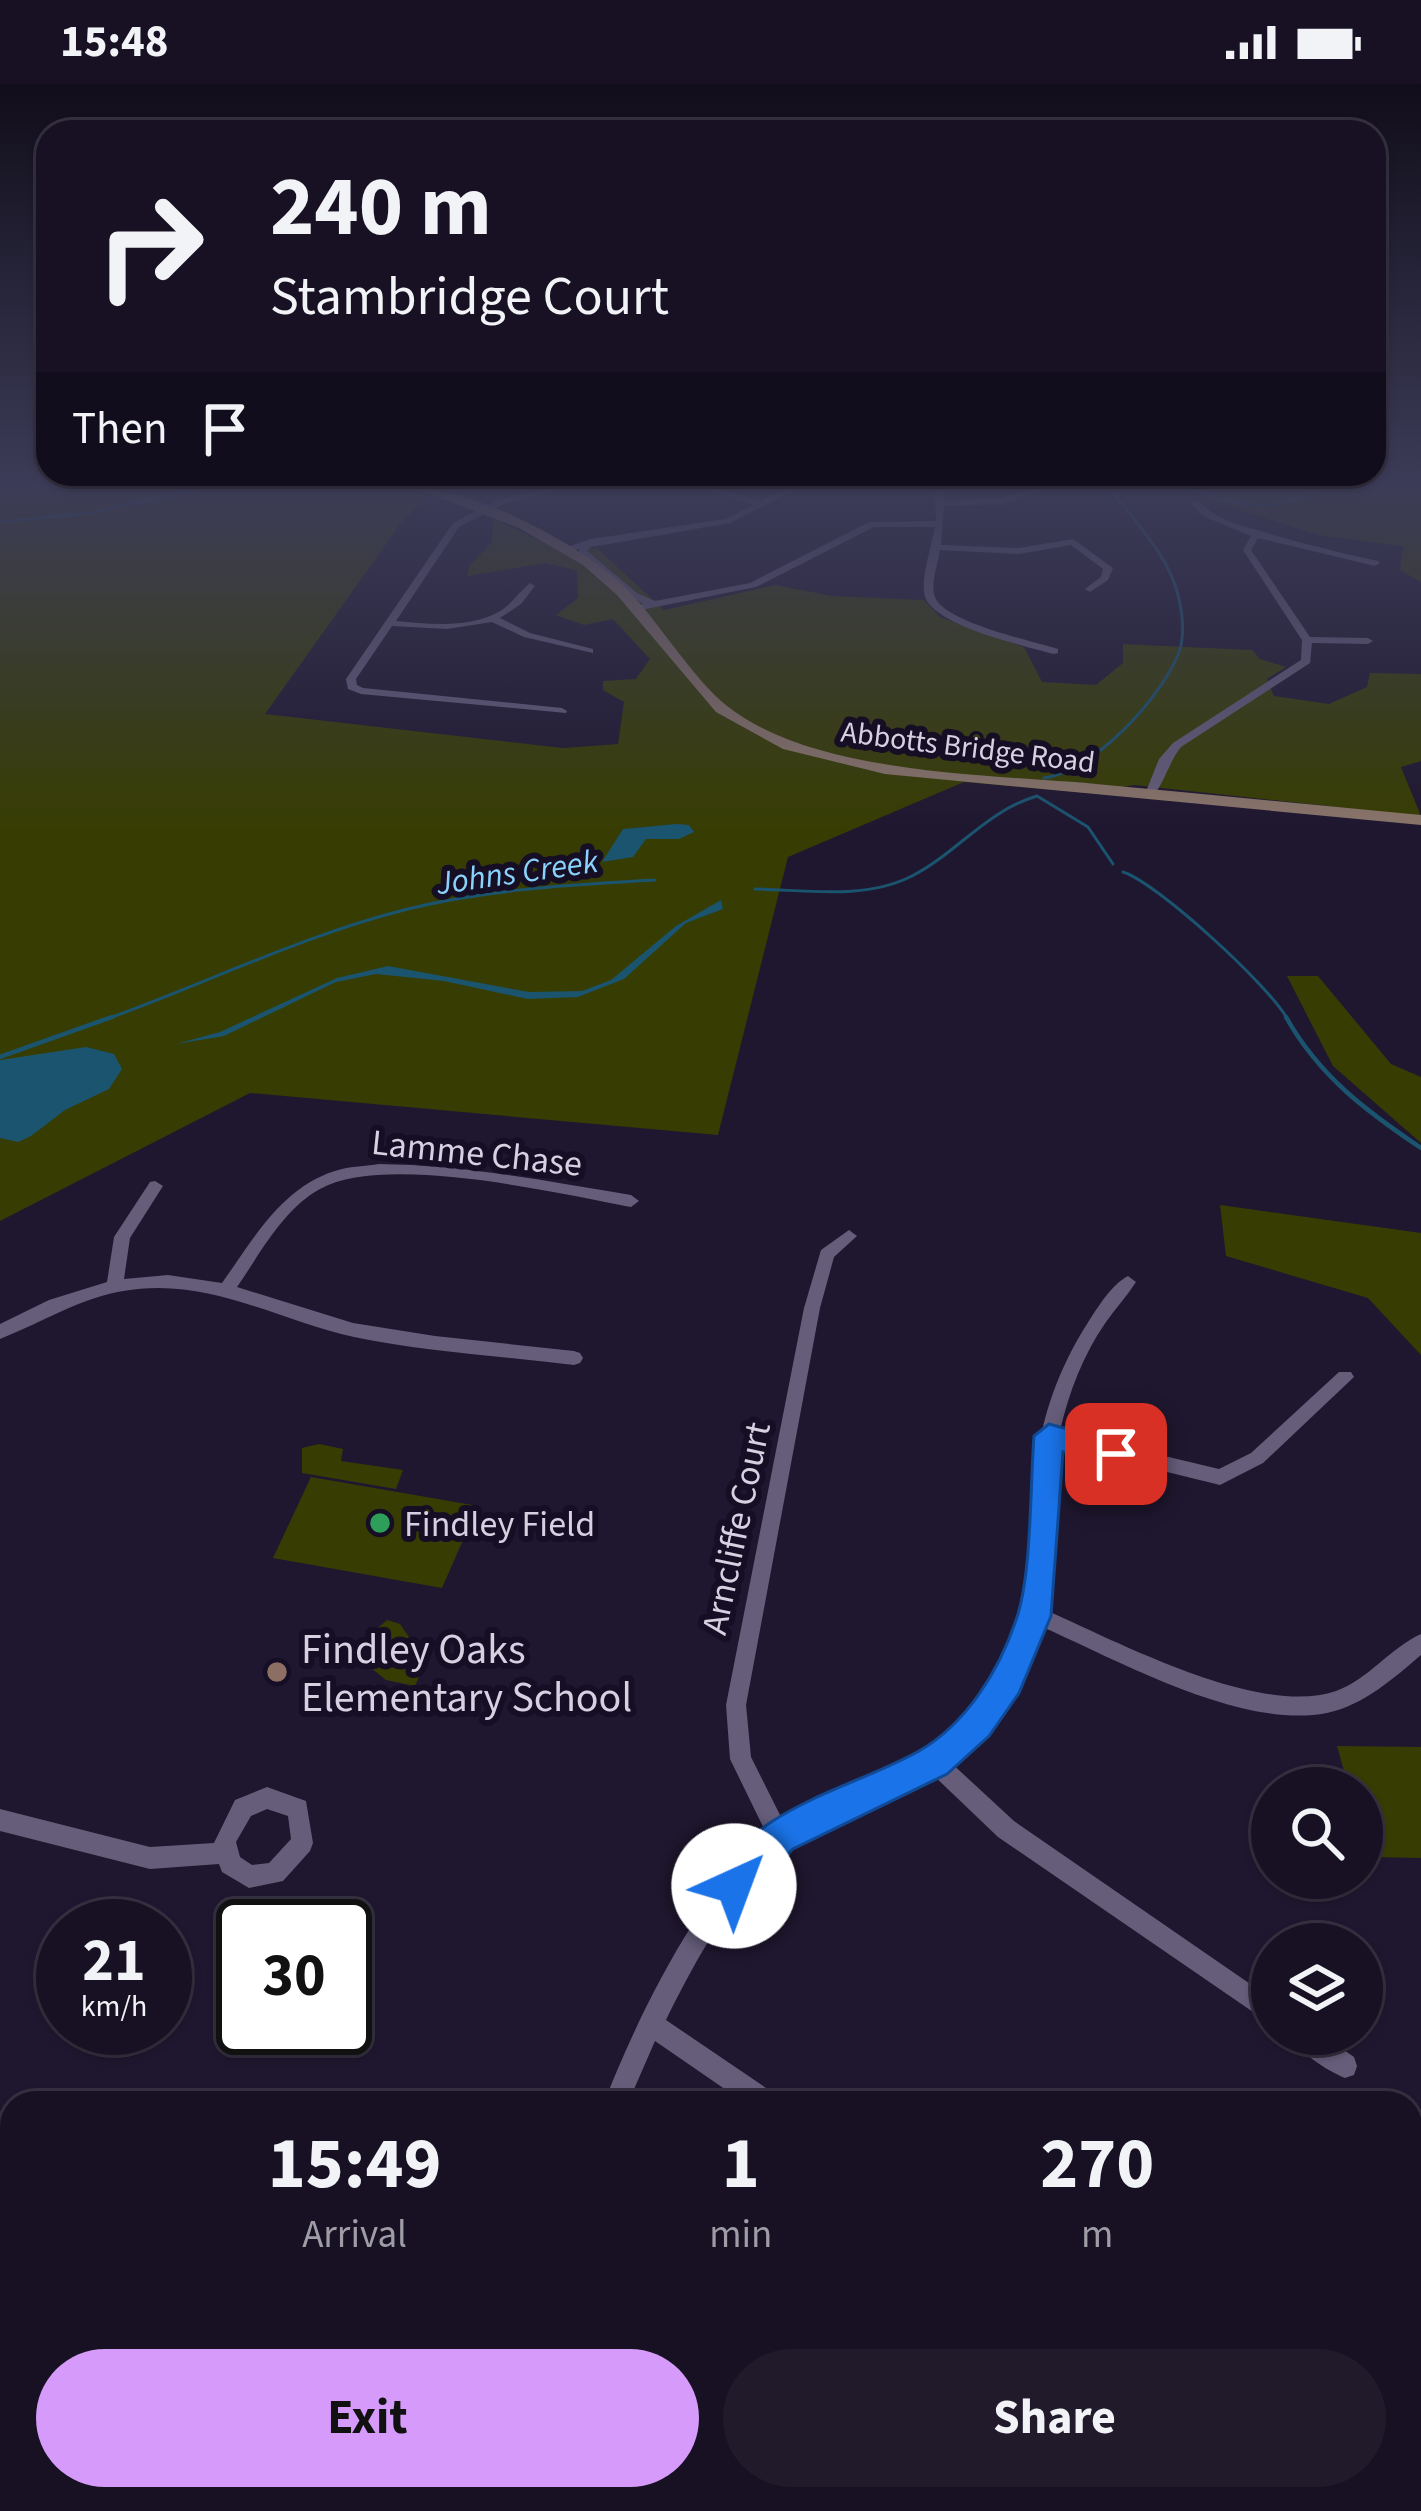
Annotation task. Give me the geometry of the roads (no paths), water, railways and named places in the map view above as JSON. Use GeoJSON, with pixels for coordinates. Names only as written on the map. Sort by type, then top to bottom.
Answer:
{"type":"FeatureCollection","features":[{"type":"Feature","properties":{"kind":"main road","name":"Abbotts Bridge Road"},"geometry":{"type":"LineString","coordinates":[[640,602],[721,709],[789,746],[885,769],[1421,820]]}},
{"type":"Feature","properties":{"kind":"street"},"geometry":{"type":"LineString","coordinates":[[352,687],[351,679],[402,602]]}},
{"type":"Feature","properties":{"kind":"street"},"geometry":{"type":"LineString","coordinates":[[388,623],[452,627],[494,619],[517,602]]}},
{"type":"Feature","properties":{"kind":"street","name":"Abbotts Bridge Road"},"geometry":{"type":"LineString","coordinates":[[640,602],[645,606]]}},
{"type":"Feature","properties":{"kind":"street"},"geometry":{"type":"LineString","coordinates":[[645,606],[664,602]]}},
{"type":"Feature","properties":{"kind":"street"},"geometry":{"type":"LineString","coordinates":[[934,602],[941,614],[1054,651]]}},
{"type":"Feature","properties":{"kind":"street"},"geometry":{"type":"LineString","coordinates":[[1151,794],[1165,759],[1177,745],[1306,661],[1307,640],[1282,602]]}},
{"type":"Feature","properties":{"kind":"street"},"geometry":{"type":"LineString","coordinates":[[494,619],[527,635],[589,651]]}},
{"type":"Feature","properties":{"kind":"street"},"geometry":{"type":"LineString","coordinates":[[1307,640],[1368,641]]}},
{"type":"Feature","properties":{"kind":"street"},"geometry":{"type":"LineString","coordinates":[[338,691],[352,687],[562,710]]}},
{"type":"Feature","properties":{"kind":"street","name":"Lamme Chase"},"geometry":{"type":"LineString","coordinates":[[226,1290],[294,1201],[311,1186],[351,1169],[392,1167],[631,1201]]}},
{"type":"Feature","properties":{"kind":"street"},"geometry":{"type":"LineString","coordinates":[[116,1284],[122,1237],[155,1186]]}},
{"type":"Feature","properties":{"kind":"street","name":"Arncliffe Court"},"geometry":{"type":"LineString","coordinates":[[780,1837],[741,1759],[736,1705],[812,1308],[827,1254],[849,1236]]}},
{"type":"Feature","properties":{"kind":"street"},"geometry":{"type":"LineString","coordinates":[[0,1332],[58,1302],[116,1284],[159,1280],[226,1290],[388,1337],[574,1358]]}},
{"type":"Feature","properties":{"kind":"street"},"geometry":{"type":"LineString","coordinates":[[621,2091],[651,2024],[734,1886],[780,1837],[935,1762],[977,1724],[1007,1682],[1035,1616],[1049,1436],[1072,1366],[1104,1309],[1128,1282]]}},
{"type":"Feature","properties":{"kind":"street"},"geometry":{"type":"LineString","coordinates":[[1049,1436],[1220,1477],[1257,1458],[1346,1377]]}},
{"type":"Feature","properties":{"kind":"street"},"geometry":{"type":"LineString","coordinates":[[1035,1616],[1222,1690],[1298,1706],[1353,1694],[1421,1642]]}},
{"type":"Feature","properties":{"kind":"street"},"geometry":{"type":"LineString","coordinates":[[935,1762],[1006,1828],[1251,1998]]}},
{"type":"Feature","properties":{"kind":"street"},"geometry":{"type":"LineString","coordinates":[[0,1820],[150,1858],[225,1853]]}},
{"type":"Feature","properties":{"kind":"street"},"geometry":{"type":"LineString","coordinates":[[651,2024],[749,2091]]}},
{"type":"Feature","properties":{"kind":"street"},"geometry":{"type":"LineString","coordinates":[[1330,2055],[1345,2066]]}},
{"type":"Feature","properties":{"kind":"water"},"geometry":{"type":"Polygon","coordinates":[[[689,825],[694,832],[679,839],[646,839],[633,857],[602,862],[623,829],[689,825]]]}},
{"type":"Feature","properties":{"kind":"water"},"geometry":{"type":"Polygon","coordinates":[[[721,900],[723,909],[686,923],[624,979],[578,997],[528,999],[444,981],[376,974],[336,982],[224,1036],[176,1044],[220,1032],[337,978],[388,966],[529,992],[582,991],[611,980],[676,926],[721,900]]]}},
{"type":"Feature","properties":{"kind":"water"},"geometry":{"type":"Polygon","coordinates":[[[86,1047],[114,1054],[122,1069],[109,1089],[65,1110],[18,1142],[0,1138],[0,1060],[86,1047]]]}},
{"type":"Feature","properties":{"kind":"waterway","name":"Johns Creek"},"geometry":{"type":"LineString","coordinates":[[1044,778],[1083,763],[1103,748],[1156,692],[1180,648],[1179,602]]}},
{"type":"Feature","properties":{"kind":"waterway","name":"Johns Creek"},"geometry":{"type":"LineString","coordinates":[[755,889],[835,892],[894,883],[928,867],[1002,812],[1037,796],[1088,827],[1113,864]]}},
{"type":"Feature","properties":{"kind":"waterway"},"geometry":{"type":"LineString","coordinates":[[1123,872],[1211,937],[1287,1018]]}},
{"type":"Feature","properties":{"kind":"waterway","name":"Johns Creek"},"geometry":{"type":"LineString","coordinates":[[108,1018],[292,946],[408,909],[500,892],[655,880]]}},
{"type":"Feature","properties":{"kind":"waterway","name":"Johns Creek"},"geometry":{"type":"LineString","coordinates":[[108,1018],[112,1017]]}},
{"type":"Feature","properties":{"kind":"waterway","name":"Johns Creek"},"geometry":{"type":"LineString","coordinates":[[0,1057],[108,1018]]}},
{"type":"Feature","properties":{"kind":"waterway","name":"Johns Creek"},"geometry":{"type":"LineString","coordinates":[[104,1020],[108,1018]]}},
{"type":"Feature","properties":{"kind":"waterway"},"geometry":{"type":"LineString","coordinates":[[1287,1018],[1313,1057],[1345,1091],[1421,1148]]}},
{"type":"Feature","properties":{"kind":"place","name":"Findley Field"},"geometry":{"type":"Point","coordinates":[380,1523]}},
{"type":"Feature","properties":{"kind":"place","name":"Findley Oaks Elementary School"},"geometry":{"type":"Point","coordinates":[277,1672]}}]}
